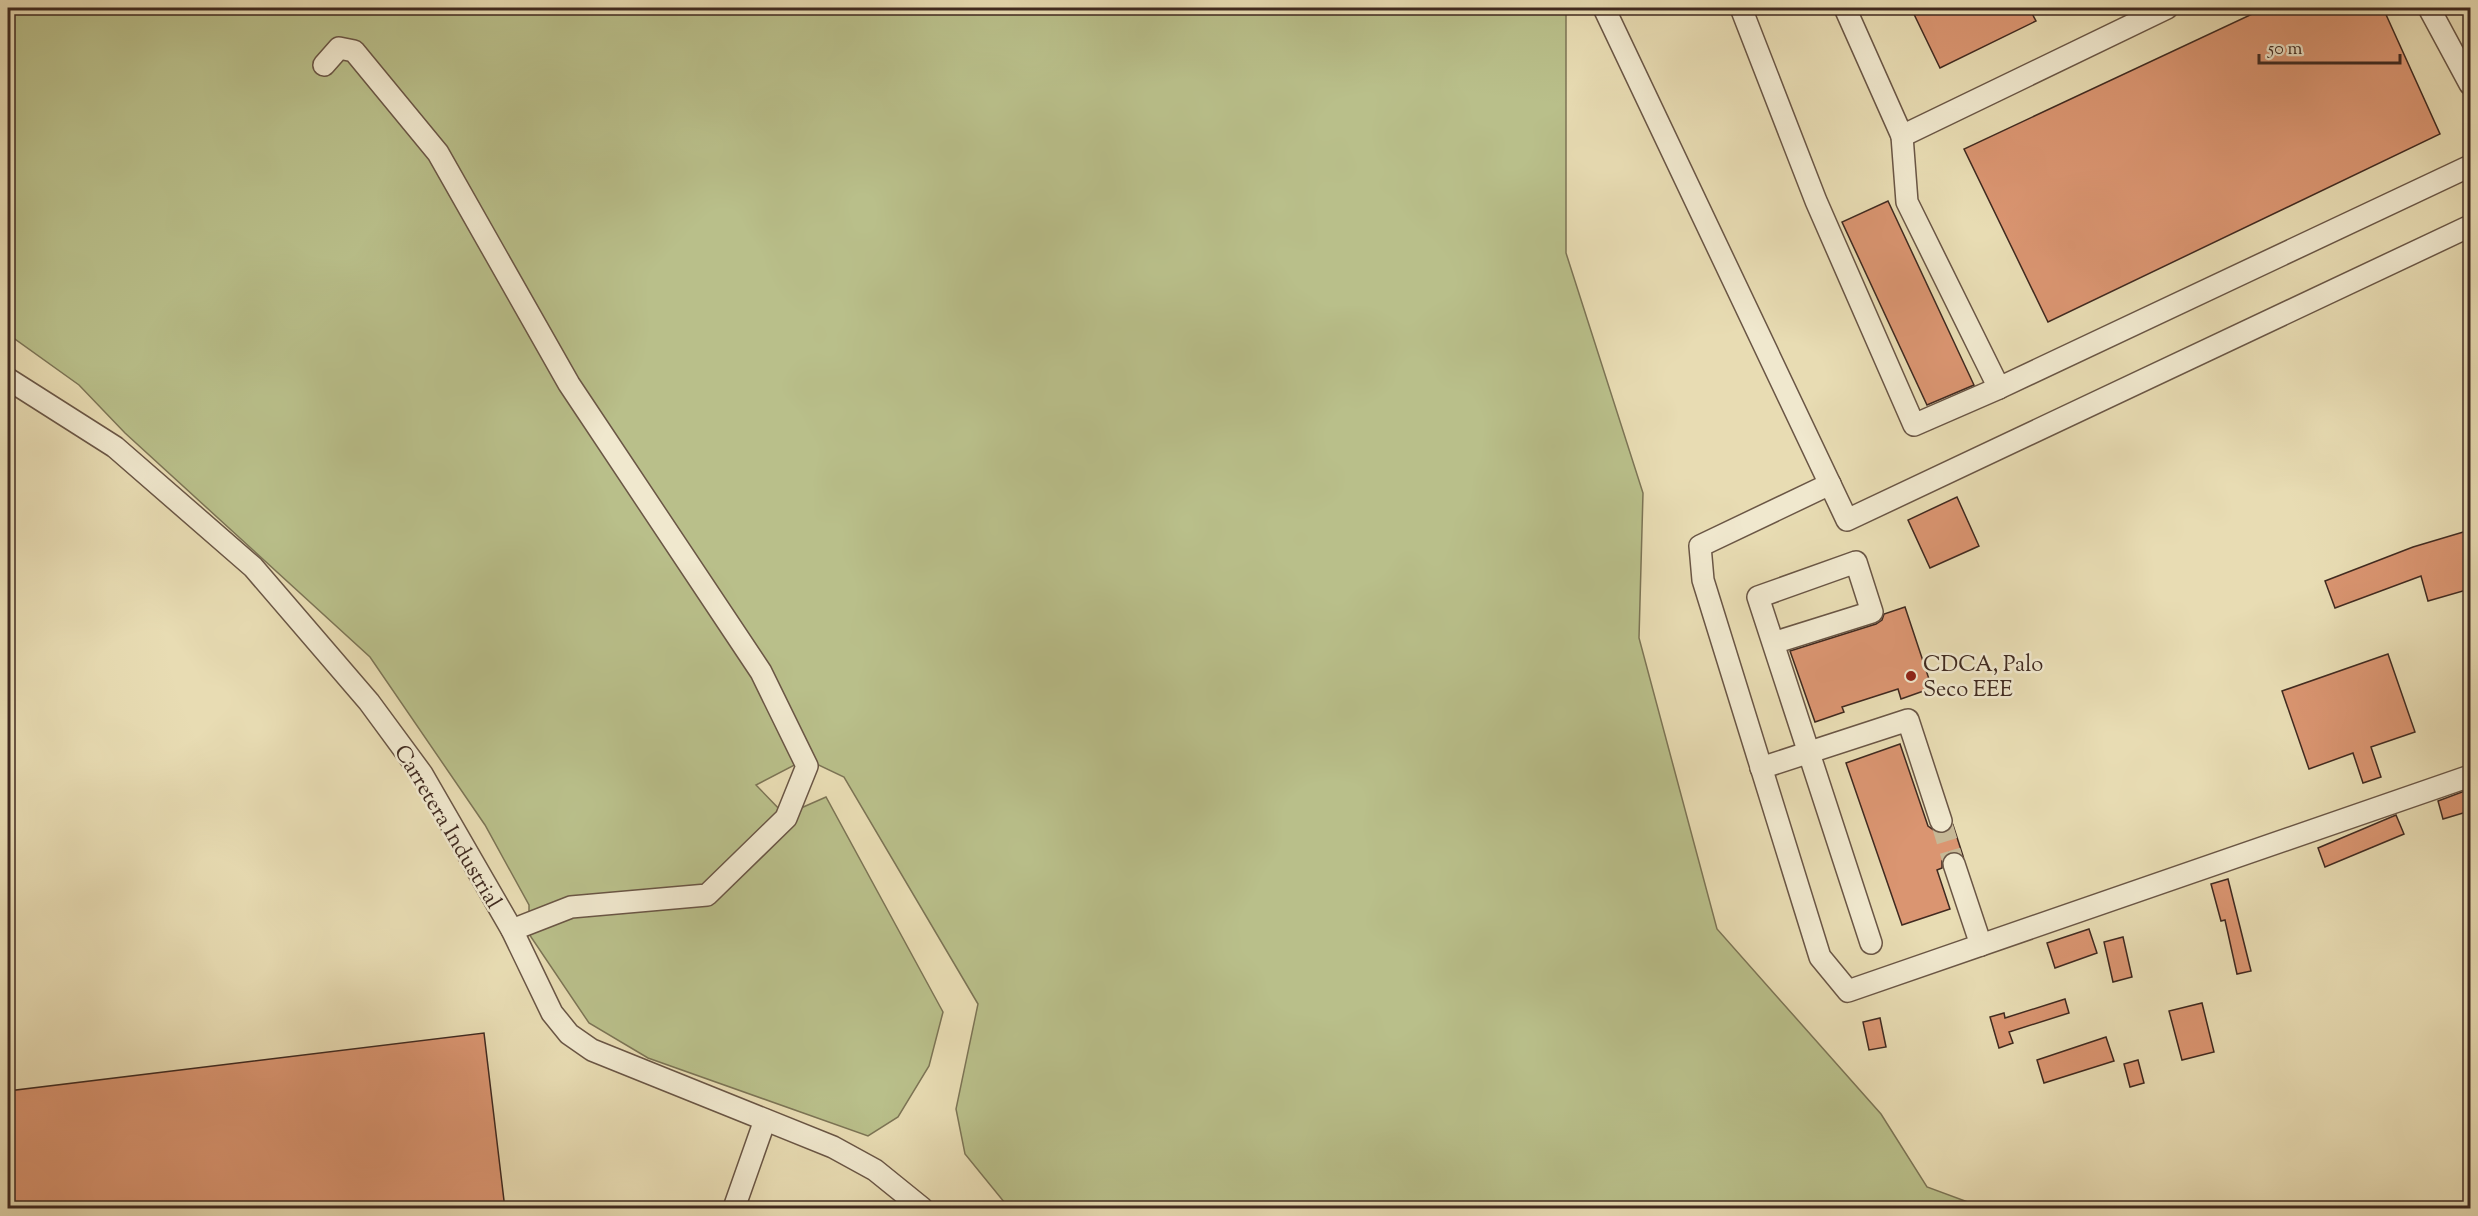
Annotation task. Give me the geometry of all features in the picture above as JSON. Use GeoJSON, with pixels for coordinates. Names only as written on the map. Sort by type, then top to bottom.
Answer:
{"type":"FeatureCollection","features":[{"type":"Feature","properties":{"kind":"street"},"geometry":{"type":"LineString","coordinates":[[1604,8],[1847,520],[2470,226]]}},
{"type":"Feature","properties":{"kind":"street"},"geometry":{"type":"LineString","coordinates":[[1741,8],[1816,201],[1914,425],[1999,388],[2470,166]]}},
{"type":"Feature","properties":{"kind":"street"},"geometry":{"type":"LineString","coordinates":[[1845,8],[1902,136],[1907,202],[1999,388]]}},
{"type":"Feature","properties":{"kind":"street"},"geometry":{"type":"LineString","coordinates":[[1902,136],[2167,8]]}},
{"type":"Feature","properties":{"kind":"street"},"geometry":{"type":"LineString","coordinates":[[2429,8],[2470,84]]}},
{"type":"Feature","properties":{"kind":"street"},"geometry":{"type":"LineString","coordinates":[[324,64],[339,48],[354,51],[438,153],[568,384],[761,672],[807,766],[786,818],[706,895],[571,907],[512,930]]}},
{"type":"Feature","properties":{"kind":"street","name":"Carretera Industrial"},"geometry":{"type":"LineString","coordinates":[[8,378],[115,447],[253,567],[369,702],[422,774],[512,930],[552,1013],[569,1034],[592,1050],[833,1147],[875,1170],[922,1209]]}},
{"type":"Feature","properties":{"kind":"street"},"geometry":{"type":"LineString","coordinates":[[1830,484],[1700,546],[1703,580],[1820,957],[1848,991],[2470,776]]}},
{"type":"Feature","properties":{"kind":"street"},"geometry":{"type":"LineString","coordinates":[[1773,643],[1872,612],[1856,562],[1758,597],[1773,643],[1809,751],[1871,943]]}},
{"type":"Feature","properties":{"kind":"street"},"geometry":{"type":"LineString","coordinates":[[1761,768],[1908,720],[1941,821]]}},
{"type":"Feature","properties":{"kind":"street"},"geometry":{"type":"LineString","coordinates":[[1954,864],[1981,945]]}},
{"type":"Feature","properties":{"kind":"street"},"geometry":{"type":"LineString","coordinates":[[734,1209],[765,1120]]}},
{"type":"Feature","properties":{"kind":"green space"},"geometry":{"type":"Polygon","coordinates":[[[8,8],[1566,8],[1566,253],[1643,493],[1639,638],[1717,929],[1881,1114],[1927,1187],[1984,1208],[1009,1208],[965,1154],[956,1109],[978,1004],[844,777],[806,759],[756,785],[785,815],[826,797],[943,1012],[929,1066],[898,1117],[868,1136],[648,1058],[589,1023],[529,934],[529,905],[485,825],[370,657],[125,433],[79,385],[8,334],[8,8]]]}},
{"type":"Feature","properties":{"kind":"building"},"geometry":{"type":"Polygon","coordinates":[[[1911,8],[2029,8],[2036,21],[1940,68],[1911,8]]]}},
{"type":"Feature","properties":{"kind":"building"},"geometry":{"type":"Polygon","coordinates":[[[2265,8],[2383,8],[2440,134],[2048,322],[1964,149],[2265,8]]]}},
{"type":"Feature","properties":{"kind":"building"},"geometry":{"type":"Polygon","coordinates":[[[1888,201],[1974,385],[1927,405],[1842,222],[1888,201]]]}},
{"type":"Feature","properties":{"kind":"building"},"geometry":{"type":"Polygon","coordinates":[[[1957,497],[1979,546],[1930,568],[1908,520],[1957,497]]]}},
{"type":"Feature","properties":{"kind":"building"},"geometry":{"type":"Polygon","coordinates":[[[2470,530],[2470,589],[2428,601],[2421,576],[2335,608],[2325,581],[2413,547],[2470,530]]]}},
{"type":"Feature","properties":{"kind":"building","name":"CDCA, Palo Seco EEE"},"geometry":{"type":"Polygon","coordinates":[[[1905,607],[1932,688],[1901,699],[1898,689],[1842,707],[1844,712],[1815,722],[1790,651],[1876,624],[1882,620],[1884,614],[1905,607]]]}},
{"type":"Feature","properties":{"kind":"building"},"geometry":{"type":"Polygon","coordinates":[[[2388,654],[2415,732],[2371,747],[2381,777],[2363,783],[2353,753],[2309,769],[2282,691],[2388,654]]]}},
{"type":"Feature","properties":{"kind":"building"},"geometry":{"type":"Polygon","coordinates":[[[1900,744],[1928,826],[1939,834],[1945,833],[1953,825],[1963,856],[1957,852],[1949,852],[1942,861],[1942,868],[1937,870],[1950,909],[1902,925],[1846,763],[1900,744]]]}},
{"type":"Feature","properties":{"kind":"building"},"geometry":{"type":"Polygon","coordinates":[[[2470,789],[2470,811],[2443,819],[2438,801],[2470,789]]]}},
{"type":"Feature","properties":{"kind":"building"},"geometry":{"type":"Polygon","coordinates":[[[2396,815],[2404,834],[2325,867],[2318,848],[2396,815]]]}},
{"type":"Feature","properties":{"kind":"building"},"geometry":{"type":"Polygon","coordinates":[[[2228,879],[2251,971],[2237,974],[2225,920],[2221,921],[2211,884],[2228,879]]]}},
{"type":"Feature","properties":{"kind":"building"},"geometry":{"type":"Polygon","coordinates":[[[2089,929],[2097,953],[2055,968],[2047,943],[2089,929]]]}},
{"type":"Feature","properties":{"kind":"building"},"geometry":{"type":"Polygon","coordinates":[[[2123,937],[2132,977],[2113,982],[2104,942],[2123,937]]]}},
{"type":"Feature","properties":{"kind":"building"},"geometry":{"type":"Polygon","coordinates":[[[2065,999],[2069,1013],[2009,1032],[2013,1043],[1999,1048],[1990,1017],[2004,1013],[2005,1018],[2065,999]]]}},
{"type":"Feature","properties":{"kind":"building"},"geometry":{"type":"Polygon","coordinates":[[[2202,1003],[2214,1052],[2182,1060],[2169,1011],[2202,1003]]]}},
{"type":"Feature","properties":{"kind":"building"},"geometry":{"type":"Polygon","coordinates":[[[1880,1018],[1886,1047],[1869,1050],[1863,1022],[1880,1018]]]}},
{"type":"Feature","properties":{"kind":"building"},"geometry":{"type":"Polygon","coordinates":[[[484,1033],[505,1209],[8,1209],[8,1091],[484,1033]]]}},
{"type":"Feature","properties":{"kind":"building"},"geometry":{"type":"Polygon","coordinates":[[[2106,1037],[2114,1061],[2044,1083],[2037,1060],[2106,1037]]]}},
{"type":"Feature","properties":{"kind":"building"},"geometry":{"type":"Polygon","coordinates":[[[2138,1060],[2144,1083],[2130,1087],[2124,1064],[2138,1060]]]}},
{"type":"Feature","properties":{"kind":"tunnel"},"geometry":{"type":"LineString","coordinates":[[1941,821],[1954,864]]}},
{"type":"Feature","properties":{"kind":"place","name":"CDCA, Palo Seco EEE"},"geometry":{"type":"Point","coordinates":[1911,676]}}]}
